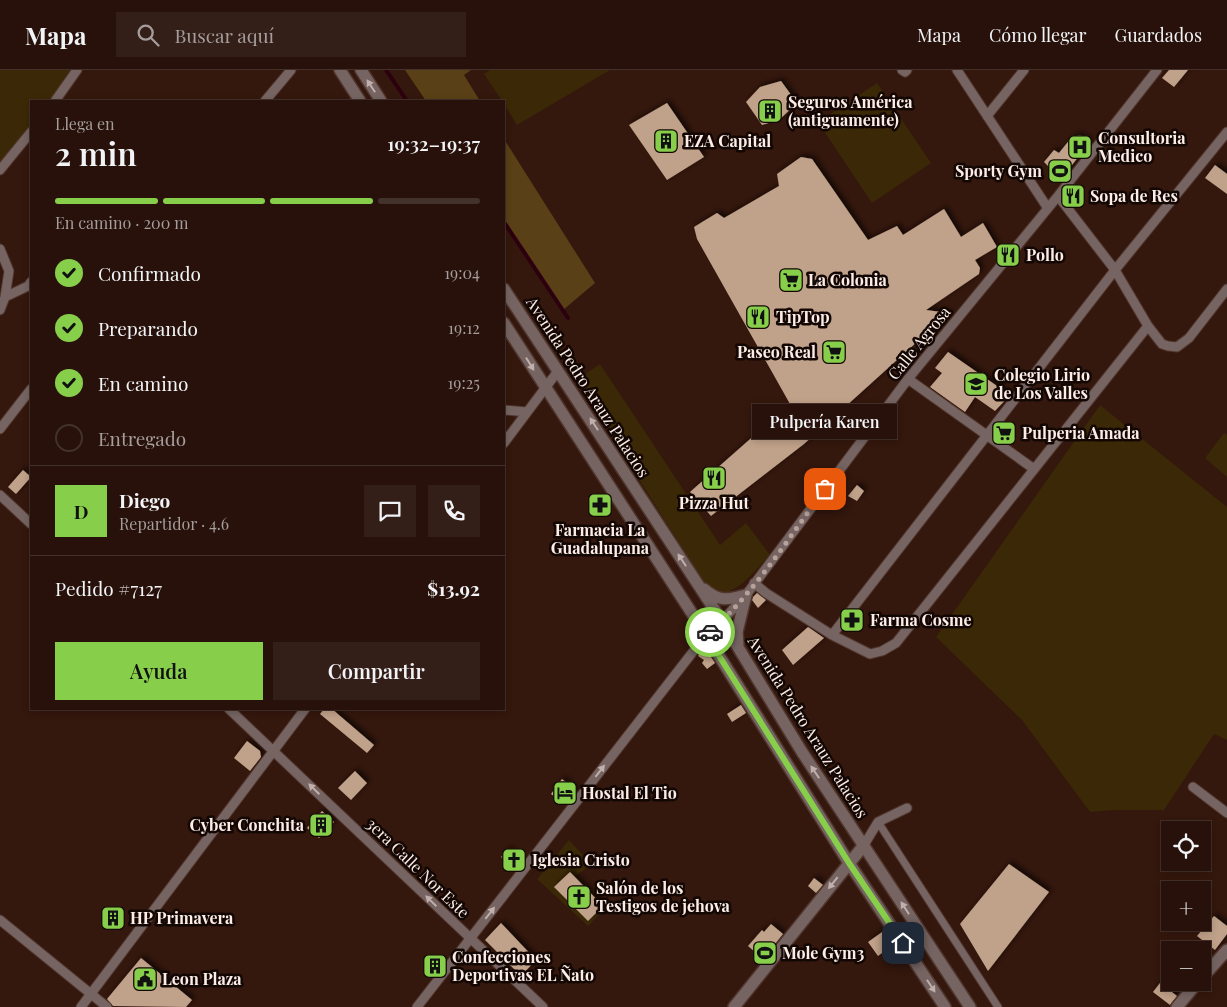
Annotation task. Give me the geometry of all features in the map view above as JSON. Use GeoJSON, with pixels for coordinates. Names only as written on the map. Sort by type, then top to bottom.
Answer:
{"type":"FeatureCollection","features":[{"type":"Feature","properties":{"kind":"street"},"geometry":{"type":"LineString","coordinates":[[56,100],[77,70]]}},
{"type":"Feature","properties":{"kind":"street"},"geometry":{"type":"LineString","coordinates":[[266,100],[291,70]]}},
{"type":"Feature","properties":{"kind":"street"},"geometry":{"type":"LineString","coordinates":[[340,70],[359,100]]}},
{"type":"Feature","properties":{"kind":"street"},"geometry":{"type":"LineString","coordinates":[[361,70],[380,100]]}},
{"type":"Feature","properties":{"kind":"street"},"geometry":{"type":"LineString","coordinates":[[902,70],[906,72],[908,70]]}},
{"type":"Feature","properties":{"kind":"street"},"geometry":{"type":"LineString","coordinates":[[957,70],[1047,207]]}},
{"type":"Feature","properties":{"kind":"street"},"geometry":{"type":"LineString","coordinates":[[987,116],[1024,70]]}},
{"type":"Feature","properties":{"kind":"street","name":"Calle Agrosa"},"geometry":{"type":"LineString","coordinates":[[417,1007],[706,635],[746,595],[908,380],[1047,207],[1058,196],[1157,70]]}},
{"type":"Feature","properties":{"kind":"street"},"geometry":{"type":"LineString","coordinates":[[832,635],[1115,270],[1227,132]]}},
{"type":"Feature","properties":{"kind":"street"},"geometry":{"type":"LineString","coordinates":[[0,170],[30,133]]}},
{"type":"Feature","properties":{"kind":"street"},"geometry":{"type":"LineString","coordinates":[[1058,196],[1115,270],[1148,326],[1162,344],[1176,347],[1188,338],[1227,289]]}},
{"type":"Feature","properties":{"kind":"street"},"geometry":{"type":"LineString","coordinates":[[0,249],[9,271],[5,296],[0,310]]}},
{"type":"Feature","properties":{"kind":"street"},"geometry":{"type":"LineString","coordinates":[[5,296],[30,283]]}},
{"type":"Feature","properties":{"kind":"street","name":"Avenida Pedro Arauz Palacios"},"geometry":{"type":"LineString","coordinates":[[505,291],[722,621],[802,752],[970,1007]]}},
{"type":"Feature","properties":{"kind":"street"},"geometry":{"type":"LineString","coordinates":[[505,325],[706,635],[849,863],[944,1007]]}},
{"type":"Feature","properties":{"kind":"street"},"geometry":{"type":"LineString","coordinates":[[754,584],[832,635],[870,654],[882,651],[896,643],[1148,326]]}},
{"type":"Feature","properties":{"kind":"street"},"geometry":{"type":"LineString","coordinates":[[505,442],[558,371]]}},
{"type":"Feature","properties":{"kind":"street"},"geometry":{"type":"LineString","coordinates":[[908,380],[1034,469]]}},
{"type":"Feature","properties":{"kind":"street"},"geometry":{"type":"LineString","coordinates":[[0,429],[30,391]]}},
{"type":"Feature","properties":{"kind":"street"},"geometry":{"type":"LineString","coordinates":[[505,410],[527,412]]}},
{"type":"Feature","properties":{"kind":"street"},"geometry":{"type":"LineString","coordinates":[[0,495],[30,523]]}},
{"type":"Feature","properties":{"kind":"street"},"geometry":{"type":"LineString","coordinates":[[697,583],[715,598],[723,600],[746,595],[737,632],[739,649]]}},
{"type":"Feature","properties":{"kind":"street","name":"3era Calle Nor Este"},"geometry":{"type":"LineString","coordinates":[[230,710],[543,1007]]}},
{"type":"Feature","properties":{"kind":"street"},"geometry":{"type":"LineString","coordinates":[[81,1007],[304,710]]}},
{"type":"Feature","properties":{"kind":"street"},"geometry":{"type":"LineString","coordinates":[[785,761],[802,752]]}},
{"type":"Feature","properties":{"kind":"street"},"geometry":{"type":"LineString","coordinates":[[1193,787],[1227,813]]}},
{"type":"Feature","properties":{"kind":"street"},"geometry":{"type":"LineString","coordinates":[[734,1007],[864,845],[878,822],[907,808]]}},
{"type":"Feature","properties":{"kind":"street"},"geometry":{"type":"LineString","coordinates":[[878,822],[998,1007]]}},
{"type":"Feature","properties":{"kind":"street"},"geometry":{"type":"LineString","coordinates":[[0,920],[107,1007]]}},
{"type":"Feature","properties":{"kind":"street"},"geometry":{"type":"LineString","coordinates":[[1211,968],[1227,950]]}},
{"type":"Feature","properties":{"kind":"street"},"geometry":{"type":"LineString","coordinates":[[919,968],[938,957]]}},
{"type":"Feature","properties":{"kind":"street"},"geometry":{"type":"LineString","coordinates":[[1177,1007],[1190,991]]}},
{"type":"Feature","properties":{"kind":"shaded area"},"geometry":{"type":"Polygon","coordinates":[[[0,70],[77,70],[56,100],[30,100],[30,133],[0,170],[0,70]]]}},
{"type":"Feature","properties":{"kind":"shaded area"},"geometry":{"type":"Polygon","coordinates":[[[405,70],[471,70],[464,75],[479,100],[425,100],[405,70]]]}},
{"type":"Feature","properties":{"kind":"shaded area"},"geometry":{"type":"Polygon","coordinates":[[[490,70],[610,70],[517,125],[505,106],[505,100],[501,100],[484,74],[490,70]]]}},
{"type":"Feature","properties":{"kind":"shaded area"},"geometry":{"type":"Polygon","coordinates":[[[877,83],[931,163],[872,203],[818,122],[877,83]]]}},
{"type":"Feature","properties":{"kind":"shaded area"},"geometry":{"type":"Polygon","coordinates":[[[505,141],[595,283],[563,310],[505,222],[505,141]]]}},
{"type":"Feature","properties":{"kind":"shaded area"},"geometry":{"type":"Polygon","coordinates":[[[600,364],[720,545],[746,523],[770,555],[739,586],[724,593],[717,592],[704,582],[576,380],[600,364]]]}},
{"type":"Feature","properties":{"kind":"shaded area"},"geometry":{"type":"Polygon","coordinates":[[[1100,405],[1227,507],[1227,740],[1214,734],[1164,810],[1090,812],[1022,720],[936,637],[1100,405]]]}},
{"type":"Feature","properties":{"kind":"shaded area"},"geometry":{"type":"Polygon","coordinates":[[[1224,433],[1227,435],[1227,477],[1205,458],[1224,433]]]}},
{"type":"Feature","properties":{"kind":"shaded area"},"geometry":{"type":"Polygon","coordinates":[[[569,840],[591,864],[576,876],[606,908],[588,926],[537,879],[569,840]]]}},
{"type":"Feature","properties":{"kind":"building"},"geometry":{"type":"Polygon","coordinates":[[[1169,70],[1188,70],[1174,87],[1162,78],[1169,70]]]}},
{"type":"Feature","properties":{"kind":"building","name":"Seguros América (antiguamente)"},"geometry":{"type":"Polygon","coordinates":[[[781,81],[797,103],[779,120],[762,125],[746,102],[760,87],[781,81]]]}},
{"type":"Feature","properties":{"kind":"building","name":"EZA Capital"},"geometry":{"type":"Polygon","coordinates":[[[667,103],[704,157],[667,180],[629,125],[667,103]]]}},
{"type":"Feature","properties":{"kind":"building"},"geometry":{"type":"Polygon","coordinates":[[[1080,135],[1090,142],[1061,179],[1044,162],[1054,150],[1059,153],[1071,138],[1080,135]]]}},
{"type":"Feature","properties":{"kind":"building","name":"Paseo Real"},"geometry":{"type":"Polygon","coordinates":[[[801,157],[812,159],[868,240],[897,226],[903,235],[944,209],[961,237],[983,223],[997,247],[975,260],[980,268],[979,274],[926,310],[949,313],[804,444],[711,516],[690,492],[790,404],[697,239],[694,227],[717,213],[724,218],[779,186],[777,174],[801,157]]]}},
{"type":"Feature","properties":{"kind":"building"},"geometry":{"type":"Polygon","coordinates":[[[1215,165],[1227,174],[1227,194],[1205,178],[1215,165]]]}},
{"type":"Feature","properties":{"kind":"building","name":"Colegio Lirio de Los Valles"},"geometry":{"type":"Polygon","coordinates":[[[948,352],[1010,395],[995,411],[975,397],[965,412],[930,387],[942,373],[935,368],[948,352]]]}},
{"type":"Feature","properties":{"kind":"building"},"geometry":{"type":"Polygon","coordinates":[[[23,470],[30,476],[16,494],[8,487],[23,470]]]}},
{"type":"Feature","properties":{"kind":"building"},"geometry":{"type":"Polygon","coordinates":[[[857,485],[864,491],[857,501],[848,496],[857,485]]]}},
{"type":"Feature","properties":{"kind":"building"},"geometry":{"type":"Polygon","coordinates":[[[757,593],[766,600],[758,608],[752,600],[757,593]]]}},
{"type":"Feature","properties":{"kind":"building"},"geometry":{"type":"Polygon","coordinates":[[[808,627],[824,638],[793,665],[782,650],[808,627]]]}},
{"type":"Feature","properties":{"kind":"building"},"geometry":{"type":"Polygon","coordinates":[[[699,654],[709,654],[715,663],[707,669],[702,663],[704,660],[698,656],[699,654]]]}},
{"type":"Feature","properties":{"kind":"building"},"geometry":{"type":"Polygon","coordinates":[[[741,705],[746,713],[732,722],[727,714],[741,705]]]}},
{"type":"Feature","properties":{"kind":"building"},"geometry":{"type":"Polygon","coordinates":[[[323,710],[333,710],[374,745],[367,753],[320,714],[323,710]]]}},
{"type":"Feature","properties":{"kind":"building"},"geometry":{"type":"Polygon","coordinates":[[[247,741],[260,751],[261,757],[250,771],[234,758],[247,741]]]}},
{"type":"Feature","properties":{"kind":"building"},"geometry":{"type":"Polygon","coordinates":[[[355,771],[367,783],[351,800],[338,788],[355,771]]]}},
{"type":"Feature","properties":{"kind":"building","name":"Hostal El Tio"},"geometry":{"type":"Polygon","coordinates":[[[562,779],[577,791],[566,805],[551,794],[562,779]]]}},
{"type":"Feature","properties":{"kind":"building","name":"Cyber Conchita"},"geometry":{"type":"Polygon","coordinates":[[[322,811],[334,822],[319,838],[307,828],[322,811]]]}},
{"type":"Feature","properties":{"kind":"building","name":"Iglesia Cristo"},"geometry":{"type":"Polygon","coordinates":[[[508,849],[523,860],[516,869],[501,857],[508,849]]]}},
{"type":"Feature","properties":{"kind":"building"},"geometry":{"type":"Polygon","coordinates":[[[1009,864],[1049,892],[988,971],[960,924],[1009,864]]]}},
{"type":"Feature","properties":{"kind":"building","name":"Salón de los Testigos de jehova"},"geometry":{"type":"Polygon","coordinates":[[[570,872],[603,906],[588,921],[554,887],[570,872]]]}},
{"type":"Feature","properties":{"kind":"building"},"geometry":{"type":"Polygon","coordinates":[[[814,878],[823,885],[816,893],[808,886],[814,878]]]}},
{"type":"Feature","properties":{"kind":"building"},"geometry":{"type":"Polygon","coordinates":[[[1214,916],[1227,926],[1227,934],[1215,950],[1211,947],[1211,941],[1203,941],[1197,936],[1201,931],[1211,931],[1211,920],[1214,916]]]}},
{"type":"Feature","properties":{"kind":"building"},"geometry":{"type":"Polygon","coordinates":[[[501,923],[536,960],[521,976],[485,940],[501,923]]]}},
{"type":"Feature","properties":{"kind":"building","name":"Mole Gym3"},"geometry":{"type":"Polygon","coordinates":[[[771,924],[783,934],[763,959],[748,946],[762,930],[764,932],[771,924]]]}},
{"type":"Feature","properties":{"kind":"building"},"geometry":{"type":"Polygon","coordinates":[[[885,930],[894,944],[878,956],[868,942],[885,930]]]}},
{"type":"Feature","properties":{"kind":"building","name":"Leon Plaza"},"geometry":{"type":"Polygon","coordinates":[[[141,958],[192,1000],[186,1007],[113,1006],[107,999],[141,958]]]}},
{"type":"Feature","properties":{"kind":"building"},"geometry":{"type":"Polygon","coordinates":[[[1160,983],[1161,991],[1170,991],[1177,996],[1170,1005],[1153,992],[1160,983]]]}},
{"type":"Feature","properties":{"kind":"waterway"},"geometry":{"type":"LineString","coordinates":[[386,70],[406,100]]}},
{"type":"Feature","properties":{"kind":"waterway"},"geometry":{"type":"LineString","coordinates":[[505,224],[568,318]]}},
{"type":"Feature","properties":{"kind":"way so far"},"geometry":{"type":"LineString","coordinates":[[710,632],[746,595],[825,489]]}},
{"type":"Feature","properties":{"kind":"place","name":"Seguros América (antiguamente)"},"geometry":{"type":"Point","coordinates":[770,111]}},
{"type":"Feature","properties":{"kind":"place","name":"EZA Capital"},"geometry":{"type":"Point","coordinates":[666,141]}},
{"type":"Feature","properties":{"kind":"place","name":"Consultoria Medico"},"geometry":{"type":"Point","coordinates":[1080,147]}},
{"type":"Feature","properties":{"kind":"place","name":"Sporty Gym"},"geometry":{"type":"Point","coordinates":[1060,171]}},
{"type":"Feature","properties":{"kind":"place","name":"Sopa de Res"},"geometry":{"type":"Point","coordinates":[1073,196]}},
{"type":"Feature","properties":{"kind":"place","name":"Pollo"},"geometry":{"type":"Point","coordinates":[1008,255]}},
{"type":"Feature","properties":{"kind":"place","name":"La Colonia"},"geometry":{"type":"Point","coordinates":[791,280]}},
{"type":"Feature","properties":{"kind":"place","name":"TipTop"},"geometry":{"type":"Point","coordinates":[758,317]}},
{"type":"Feature","properties":{"kind":"place","name":"Paseo Real"},"geometry":{"type":"Point","coordinates":[834,352]}},
{"type":"Feature","properties":{"kind":"place","name":"Colegio Lirio de Los Valles"},"geometry":{"type":"Point","coordinates":[976,384]}},
{"type":"Feature","properties":{"kind":"place","name":"Pulperia Amada"},"geometry":{"type":"Point","coordinates":[1004,433]}},
{"type":"Feature","properties":{"kind":"place","name":"Pizza Hut"},"geometry":{"type":"Point","coordinates":[714,478]}},
{"type":"Feature","properties":{"kind":"place","name":"Pulpería Karen"},"geometry":{"type":"Point","coordinates":[825,489]}},
{"type":"Feature","properties":{"kind":"place","name":"Farmacia La Guadalupana"},"geometry":{"type":"Point","coordinates":[600,505]}},
{"type":"Feature","properties":{"kind":"place","name":"Farma Cosme"},"geometry":{"type":"Point","coordinates":[852,620]}},
{"type":"Feature","properties":{"kind":"place","name":"Hostal El Tio"},"geometry":{"type":"Point","coordinates":[565,793]}},
{"type":"Feature","properties":{"kind":"place","name":"Cyber Conchita"},"geometry":{"type":"Point","coordinates":[321,825]}},
{"type":"Feature","properties":{"kind":"place","name":"Iglesia Cristo"},"geometry":{"type":"Point","coordinates":[514,860]}},
{"type":"Feature","properties":{"kind":"place","name":"Salón de los Testigos de jehova"},"geometry":{"type":"Point","coordinates":[579,897]}},
{"type":"Feature","properties":{"kind":"place","name":"HP Primavera"},"geometry":{"type":"Point","coordinates":[113,918]}},
{"type":"Feature","properties":{"kind":"place","name":"Mole Gym3"},"geometry":{"type":"Point","coordinates":[765,953]}},
{"type":"Feature","properties":{"kind":"place","name":"Confecciones Deportivas EL Ñato"},"geometry":{"type":"Point","coordinates":[435,966]}},
{"type":"Feature","properties":{"kind":"place","name":"Leon Plaza"},"geometry":{"type":"Point","coordinates":[145,979]}},
{"type":"Feature","properties":{"kind":"route"},"geometry":{"type":"LineString","coordinates":[[710,632],[706,635],[849,863],[903,943]]}}]}
